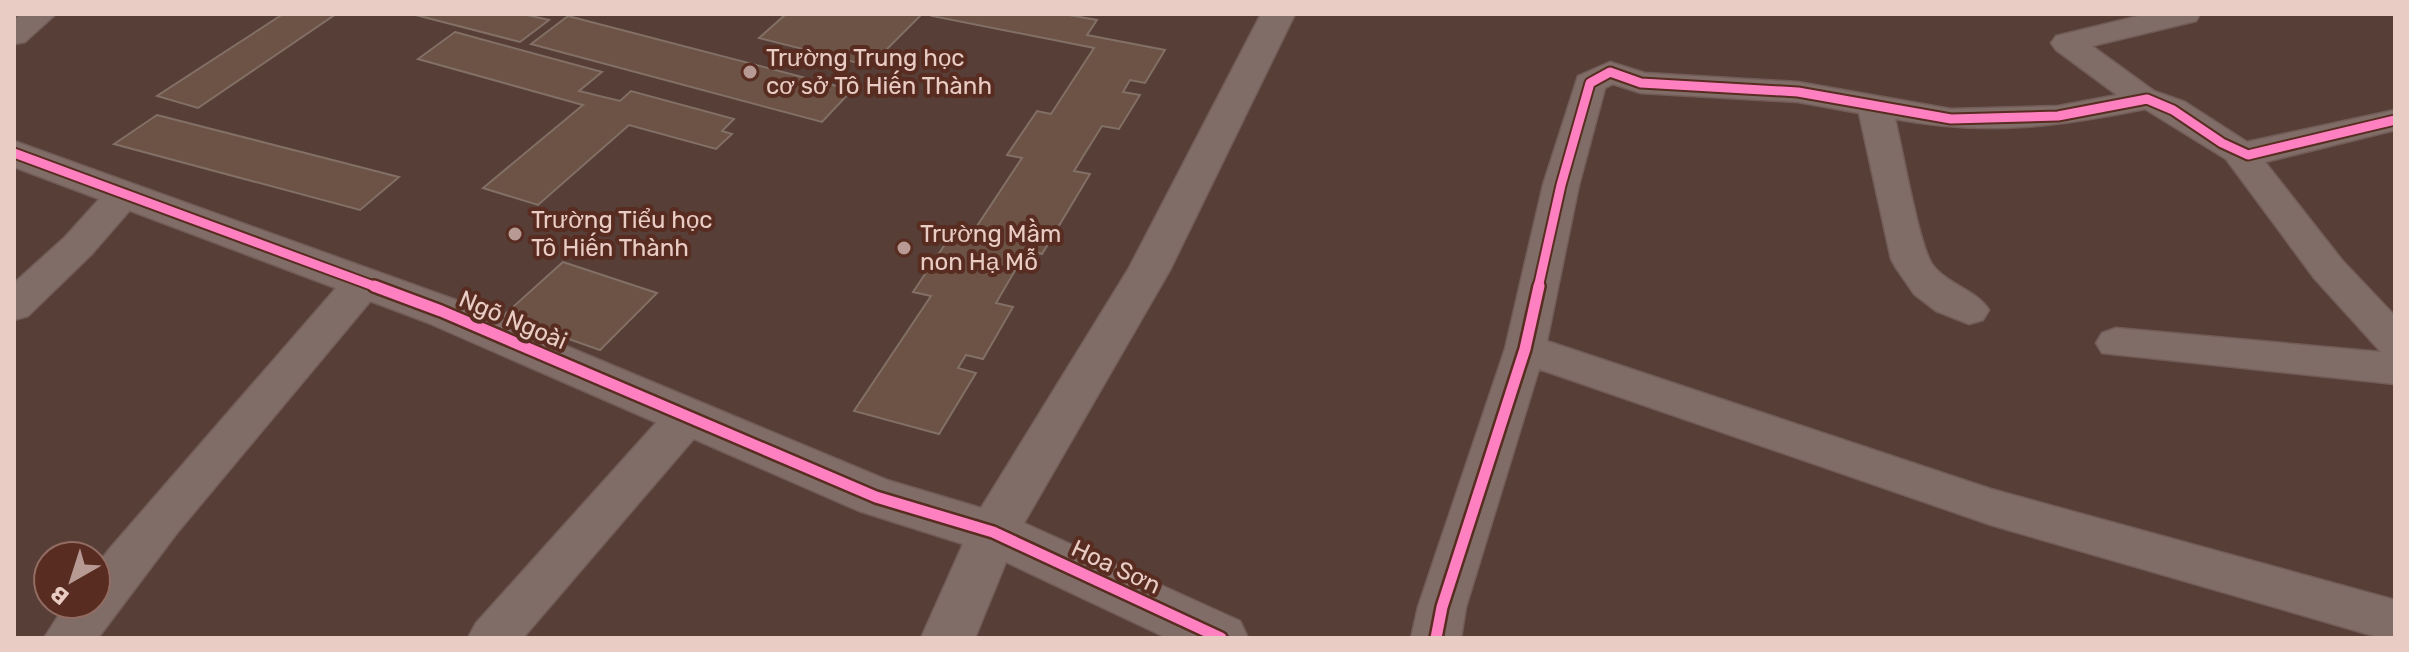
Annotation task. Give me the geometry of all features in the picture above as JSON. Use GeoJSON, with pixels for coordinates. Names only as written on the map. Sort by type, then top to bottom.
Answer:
{"type":"FeatureCollection","features":[{"type":"Feature","properties":{"kind":"street"},"geometry":{"type":"LineString","coordinates":[[14,35],[41,14]]}},
{"type":"Feature","properties":{"kind":"street"},"geometry":{"type":"LineString","coordinates":[[948,638],[993,532],[1149,270],[1278,14]]}},
{"type":"Feature","properties":{"kind":"street"},"geometry":{"type":"LineString","coordinates":[[2185,14],[2067,43],[2144,99],[2161,103],[2239,152],[2254,155],[2395,120]]}},
{"type":"Feature","properties":{"kind":"street"},"geometry":{"type":"LineString","coordinates":[[1436,638],[1442,607],[1525,349],[1561,185],[1590,83],[1610,72],[1641,83],[1798,92],[1951,119],[2058,116],[2144,99]]}},
{"type":"Feature","properties":{"kind":"street"},"geometry":{"type":"LineString","coordinates":[[1875,107],[1910,259],[1920,278],[1946,300],[1969,310]]}},
{"type":"Feature","properties":{"kind":"street"},"geometry":{"type":"LineString","coordinates":[[2239,152],[2253,175],[2287,212],[2328,269],[2395,342]]}},
{"type":"Feature","properties":{"kind":"street","name":"Ngõ Ngoài"},"geometry":{"type":"LineString","coordinates":[[14,153],[364,282],[876,497],[993,532]]}},
{"type":"Feature","properties":{"kind":"street"},"geometry":{"type":"LineString","coordinates":[[14,306],[78,246],[124,194]]}},
{"type":"Feature","properties":{"kind":"street"},"geometry":{"type":"LineString","coordinates":[[112,581],[148,533],[312,348],[364,282]]}},
{"type":"Feature","properties":{"kind":"street"},"geometry":{"type":"LineString","coordinates":[[2116,343],[2395,369]]}},
{"type":"Feature","properties":{"kind":"street"},"geometry":{"type":"LineString","coordinates":[[1525,349],[1976,502],[2085,536],[2167,555],[2395,621]]}},
{"type":"Feature","properties":{"kind":"street"},"geometry":{"type":"LineString","coordinates":[[493,638],[688,416]]}},
{"type":"Feature","properties":{"kind":"street","name":"Hoa Sơn"},"geometry":{"type":"LineString","coordinates":[[993,532],[1221,638]]}},
{"type":"Feature","properties":{"kind":"street"},"geometry":{"type":"LineString","coordinates":[[69,638],[82,620]]}},
{"type":"Feature","properties":{"kind":"building"},"geometry":{"type":"Polygon","coordinates":[[[283,14],[336,14],[198,108],[157,96],[283,14]]]}},
{"type":"Feature","properties":{"kind":"building"},"geometry":{"type":"Polygon","coordinates":[[[412,14],[523,14],[549,20],[520,42],[412,14]]]}},
{"type":"Feature","properties":{"kind":"building"},"geometry":{"type":"Polygon","coordinates":[[[786,14],[922,14],[870,66],[759,38],[786,14]]]}},
{"type":"Feature","properties":{"kind":"building"},"geometry":{"type":"Polygon","coordinates":[[[1063,14],[1097,20],[1087,35],[1165,50],[1145,83],[1130,80],[1123,92],[1140,95],[1119,129],[1102,126],[1074,171],[1090,174],[1042,254],[1027,250],[996,303],[1013,307],[983,359],[966,355],[958,368],[976,373],[939,434],[854,411],[931,296],[913,292],[954,231],[971,235],[1022,158],[1007,155],[1037,111],[1051,114],[1094,48],[932,16],[1063,14]]]}},
{"type":"Feature","properties":{"kind":"building"},"geometry":{"type":"Polygon","coordinates":[[[568,16],[852,90],[822,122],[531,44],[568,16]]]}},
{"type":"Feature","properties":{"kind":"building"},"geometry":{"type":"Polygon","coordinates":[[[455,32],[602,72],[579,91],[620,101],[631,91],[734,119],[722,131],[732,134],[716,149],[629,125],[538,205],[483,188],[583,105],[418,59],[455,32]]]}},
{"type":"Feature","properties":{"kind":"building"},"geometry":{"type":"Polygon","coordinates":[[[157,115],[399,177],[360,210],[114,144],[157,115]]]}},
{"type":"Feature","properties":{"kind":"building"},"geometry":{"type":"Polygon","coordinates":[[[563,262],[657,293],[600,350],[503,316],[563,262]]]}},
{"type":"Feature","properties":{"kind":"cycle path"},"geometry":{"type":"LineString","coordinates":[[1436,638],[1442,607],[1525,349],[1561,185],[1590,83],[1610,72],[1641,83],[1798,92],[1951,119],[2058,116],[2147,99],[2173,110],[2222,143],[2248,155],[2395,120]]}},
{"type":"Feature","properties":{"kind":"cycle path"},"geometry":{"type":"LineString","coordinates":[[14,153],[441,311],[876,497],[993,532],[1221,638]]}},
{"type":"Feature","properties":{"kind":"place","name":"Trường Trung học cơ sở Tô Hiến Thành"},"geometry":{"type":"Point","coordinates":[750,72]}},
{"type":"Feature","properties":{"kind":"place","name":"Trường Tiểu học Tô Hiến Thành"},"geometry":{"type":"Point","coordinates":[515,234]}},
{"type":"Feature","properties":{"kind":"place","name":"Trường Mầm non Hạ Mỗ"},"geometry":{"type":"Point","coordinates":[904,248]}}]}
